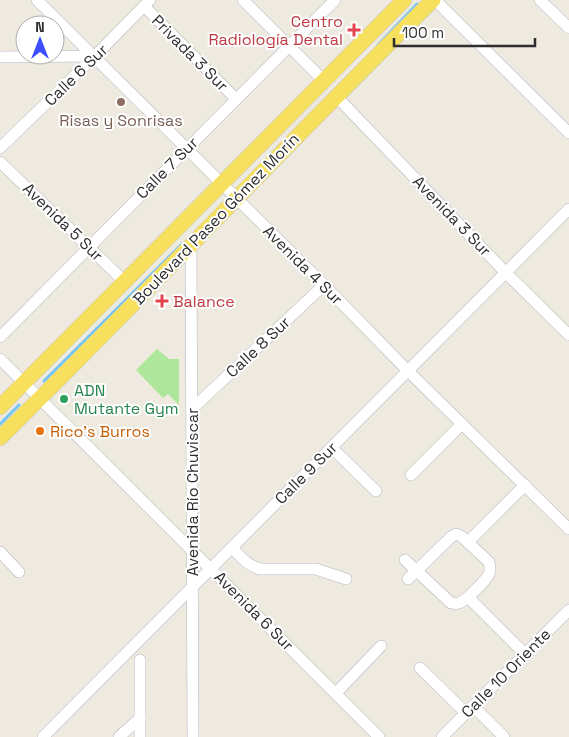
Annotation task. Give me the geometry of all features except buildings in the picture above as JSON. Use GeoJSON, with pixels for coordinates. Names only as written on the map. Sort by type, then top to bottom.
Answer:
{"type":"FeatureCollection","features":[{"type":"Feature","properties":{"kind":"main road","name":"Boulevard Paseo Gómez Morín"},"geometry":{"type":"LineString","coordinates":[[0,407],[404,0]]}},
{"type":"Feature","properties":{"kind":"main road","name":"Boulevard Paseo Gómez Morín"},"geometry":{"type":"LineString","coordinates":[[0,438],[238,199],[336,96],[434,0]]}},
{"type":"Feature","properties":{"kind":"main road"},"geometry":{"type":"LineString","coordinates":[[191,246],[192,232],[200,207]]}},
{"type":"Feature","properties":{"kind":"street","name":"Avenida 4 Sur"},"geometry":{"type":"LineString","coordinates":[[38,0],[408,371],[569,529]]}},
{"type":"Feature","properties":{"kind":"street"},"geometry":{"type":"LineString","coordinates":[[243,0],[324,81]]}},
{"type":"Feature","properties":{"kind":"street","name":"Calle 7 Sur"},"geometry":{"type":"LineString","coordinates":[[0,337],[335,0]]}},
{"type":"Feature","properties":{"kind":"street"},"geometry":{"type":"LineString","coordinates":[[434,0],[569,133]]}},
{"type":"Feature","properties":{"kind":"street"},"geometry":{"type":"LineString","coordinates":[[540,0],[569,28]]}},
{"type":"Feature","properties":{"kind":"street","name":"Calle 6 Sur"},"geometry":{"type":"LineString","coordinates":[[0,148],[147,3]]}},
{"type":"Feature","properties":{"kind":"street","name":"Privada 3 Sur"},"geometry":{"type":"LineString","coordinates":[[147,3],[236,99]]}},
{"type":"Feature","properties":{"kind":"street"},"geometry":{"type":"LineString","coordinates":[[0,57],[95,56]]}},
{"type":"Feature","properties":{"kind":"street","name":"Avenida 3 Sur"},"geometry":{"type":"LineString","coordinates":[[336,96],[506,273],[569,335]]}},
{"type":"Feature","properties":{"kind":"street","name":"Avenida 5 Sur"},"geometry":{"type":"LineString","coordinates":[[0,162],[125,282]]}},
{"type":"Feature","properties":{"kind":"street","name":"Calle 9 Sur"},"geometry":{"type":"LineString","coordinates":[[43,737],[569,210]]}},
{"type":"Feature","properties":{"kind":"street","name":"Avenida Río Chuviscar"},"geometry":{"type":"LineString","coordinates":[[191,246],[193,737]]}},
{"type":"Feature","properties":{"kind":"street","name":"Calle 8 Sur"},"geometry":{"type":"LineString","coordinates":[[192,408],[324,285]]}},
{"type":"Feature","properties":{"kind":"street","name":"Avenida 6 Sur"},"geometry":{"type":"LineString","coordinates":[[0,359],[379,737]]}},
{"type":"Feature","properties":{"kind":"street"},"geometry":{"type":"LineString","coordinates":[[412,475],[462,424]]}},
{"type":"Feature","properties":{"kind":"street"},"geometry":{"type":"LineString","coordinates":[[332,448],[376,491]]}},
{"type":"Feature","properties":{"kind":"street"},"geometry":{"type":"LineString","coordinates":[[468,542],[525,485]]}},
{"type":"Feature","properties":{"kind":"street"},"geometry":{"type":"LineString","coordinates":[[405,560],[412,574],[454,604],[460,603],[468,597],[490,570],[489,562],[468,542],[456,534],[412,574]]}},
{"type":"Feature","properties":{"kind":"street"},"geometry":{"type":"LineString","coordinates":[[232,548],[252,567],[316,569],[346,579]]}},
{"type":"Feature","properties":{"kind":"street"},"geometry":{"type":"LineString","coordinates":[[0,552],[19,572]]}},
{"type":"Feature","properties":{"kind":"street"},"geometry":{"type":"LineString","coordinates":[[468,597],[526,654]]}},
{"type":"Feature","properties":{"kind":"street","name":"Calle 10 Oriente"},"geometry":{"type":"LineString","coordinates":[[442,737],[569,610]]}},
{"type":"Feature","properties":{"kind":"street"},"geometry":{"type":"LineString","coordinates":[[336,693],[381,646]]}},
{"type":"Feature","properties":{"kind":"street"},"geometry":{"type":"LineString","coordinates":[[140,660],[140,737]]}},
{"type":"Feature","properties":{"kind":"street"},"geometry":{"type":"LineString","coordinates":[[420,668],[504,737]]}},
{"type":"Feature","properties":{"kind":"street"},"geometry":{"type":"LineString","coordinates":[[119,737],[140,718]]}},
{"type":"Feature","properties":{"kind":"green space"},"geometry":{"type":"Polygon","coordinates":[[[157,349],[169,359],[179,359],[179,405],[168,394],[163,398],[136,370],[157,349]]]}},
{"type":"Feature","properties":{"kind":"waterway"},"geometry":{"type":"LineString","coordinates":[[378,45],[417,4]]}},
{"type":"Feature","properties":{"kind":"waterway"},"geometry":{"type":"LineString","coordinates":[[44,381],[182,244]]}},
{"type":"Feature","properties":{"kind":"waterway"},"geometry":{"type":"LineString","coordinates":[[0,424],[19,405]]}},
{"type":"Feature","properties":{"kind":"place","name":"Centro Radiología Dental"},"geometry":{"type":"Point","coordinates":[354,30]}},
{"type":"Feature","properties":{"kind":"place","name":"Risas y Sonrisas"},"geometry":{"type":"Point","coordinates":[121,102]}},
{"type":"Feature","properties":{"kind":"place","name":"Balance"},"geometry":{"type":"Point","coordinates":[162,301]}},
{"type":"Feature","properties":{"kind":"place","name":"ADN Mutante Gym"},"geometry":{"type":"Point","coordinates":[64,399]}},
{"type":"Feature","properties":{"kind":"place","name":"Rico's Burros"},"geometry":{"type":"Point","coordinates":[40,431]}}]}
